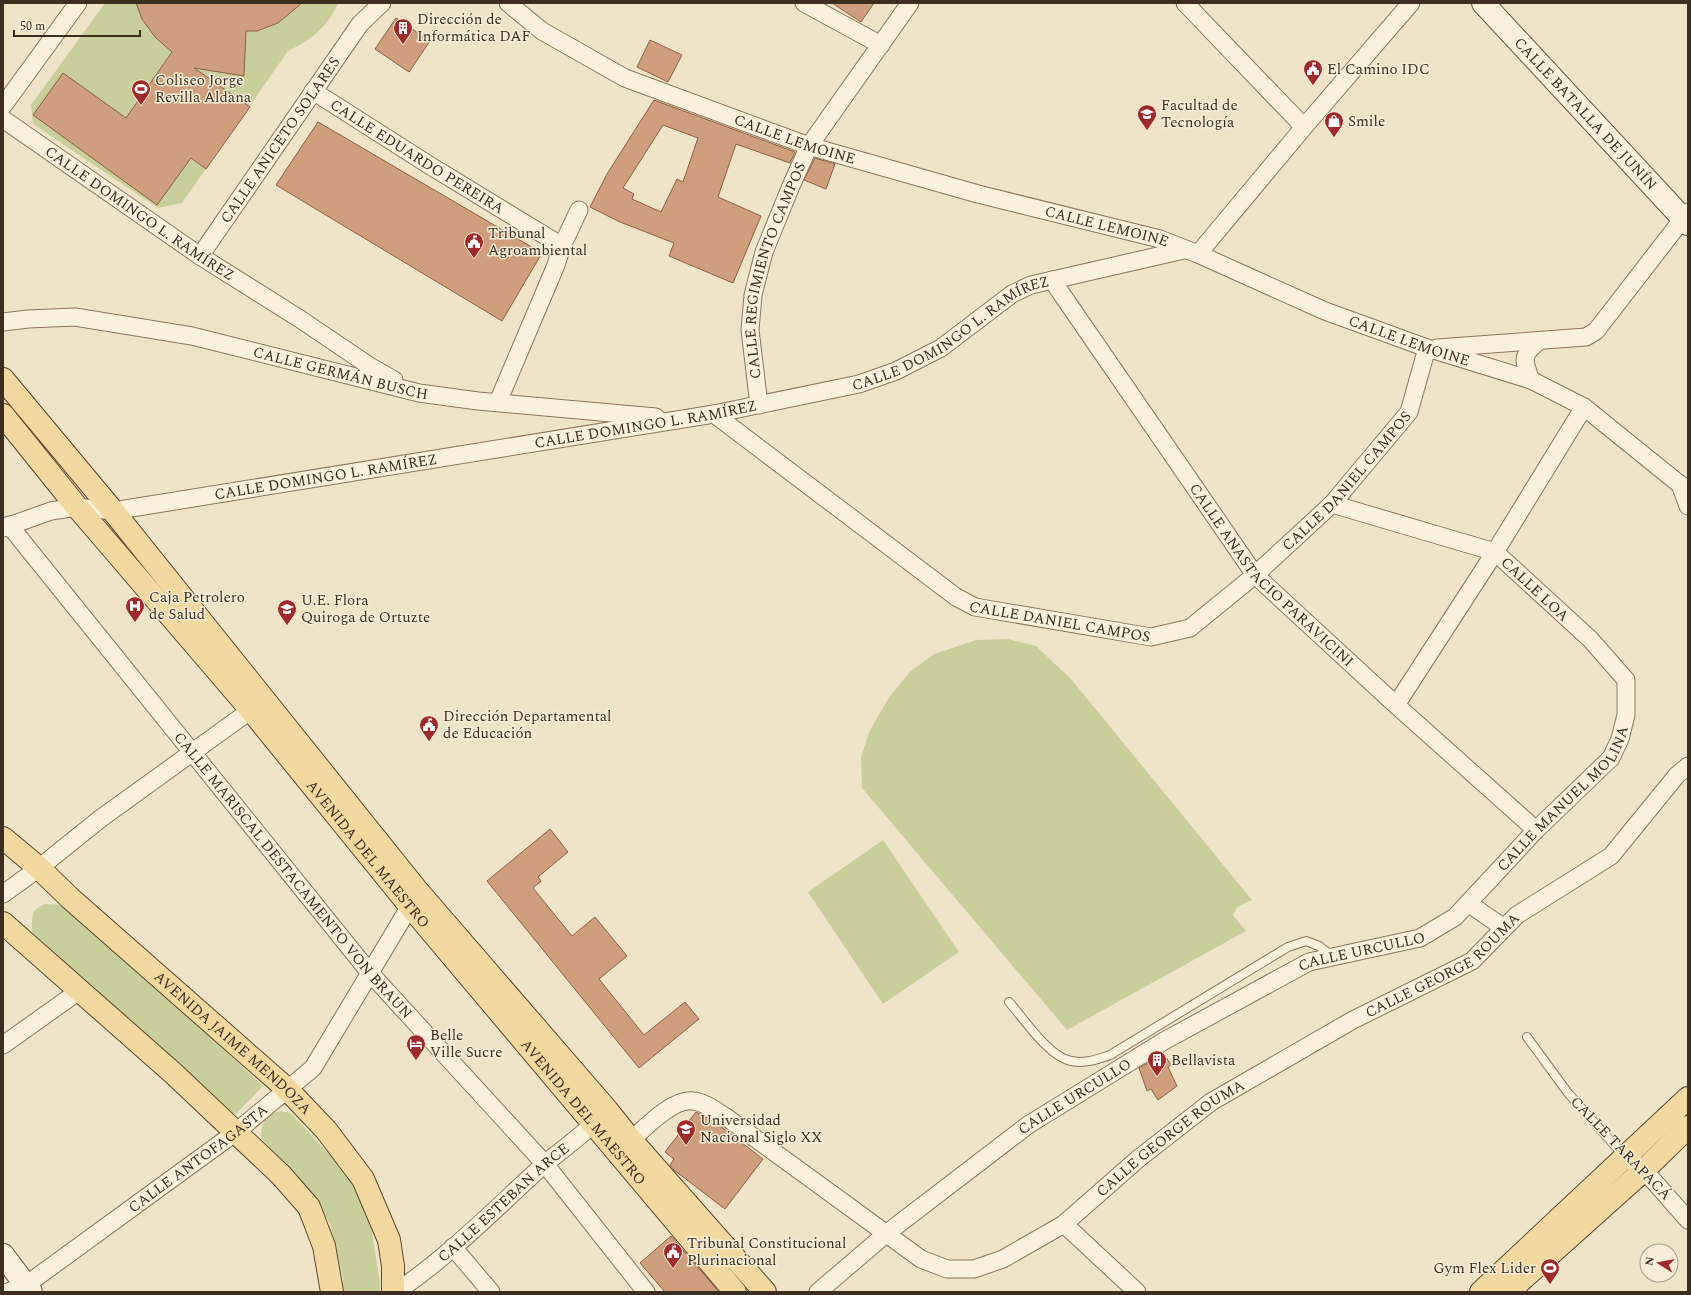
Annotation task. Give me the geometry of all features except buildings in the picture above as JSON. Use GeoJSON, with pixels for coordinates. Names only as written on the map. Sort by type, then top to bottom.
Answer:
{"type":"FeatureCollection","features":[{"type":"Feature","properties":{"kind":"main road","name":"CALLE BATALLA DE JUNÍN"},"geometry":{"type":"LineString","coordinates":[[1483,3],[1686,218]]}},
{"type":"Feature","properties":{"kind":"main road","name":"AVENIDA DEL MAESTRO"},"geometry":{"type":"LineString","coordinates":[[3,379],[113,511],[413,897]]}},
{"type":"Feature","properties":{"kind":"main road","name":"AVENIDA DEL MAESTRO"},"geometry":{"type":"LineString","coordinates":[[3,415],[77,508],[413,897],[600,1117],[735,1292]]}},
{"type":"Feature","properties":{"kind":"main road","name":"AVENIDA JAIME MENDOZA"},"geometry":{"type":"LineString","coordinates":[[3,838],[39,868],[71,899],[287,1089],[326,1130],[363,1179],[389,1240],[394,1266],[395,1292]]}},
{"type":"Feature","properties":{"kind":"main road"},"geometry":{"type":"LineString","coordinates":[[3,923],[173,1073],[281,1175],[309,1207],[324,1246],[332,1292]]}},
{"type":"Feature","properties":{"kind":"main road"},"geometry":{"type":"LineString","coordinates":[[1481,1292],[1688,1098]]}},
{"type":"Feature","properties":{"kind":"main road","name":"AVENIDA DEL MAESTRO"},"geometry":{"type":"LineString","coordinates":[[600,1117],[631,1140],[765,1292]]}},
{"type":"Feature","properties":{"kind":"main road"},"geometry":{"type":"LineString","coordinates":[[1508,1292],[1644,1170],[1688,1127]]}},
{"type":"Feature","properties":{"kind":"main road"},"geometry":{"type":"LineString","coordinates":[[3,1255],[22,1290]]}},
{"type":"Feature","properties":{"kind":"street"},"geometry":{"type":"LineString","coordinates":[[3,106],[78,3]]}},
{"type":"Feature","properties":{"kind":"street","name":"CALLE ANICETO SOLARES"},"geometry":{"type":"LineString","coordinates":[[360,24],[364,3]]}},
{"type":"Feature","properties":{"kind":"street","name":"CALLE ANICETO SOLARES"},"geometry":{"type":"LineString","coordinates":[[200,256],[360,24],[382,3]]}},
{"type":"Feature","properties":{"kind":"street","name":"CALLE LEMOINE"},"geometry":{"type":"LineString","coordinates":[[508,3],[542,31],[625,78],[809,146],[978,194],[1160,239],[1325,311],[1427,348],[1531,380],[1584,407],[1684,487]]}},
{"type":"Feature","properties":{"kind":"street"},"geometry":{"type":"LineString","coordinates":[[804,3],[881,44]]}},
{"type":"Feature","properties":{"kind":"street","name":"CALLE REGIMIENTO CAMPOS"},"geometry":{"type":"LineString","coordinates":[[759,405],[750,330],[753,294],[764,252],[809,146],[910,3]]}},
{"type":"Feature","properties":{"kind":"street"},"geometry":{"type":"LineString","coordinates":[[1185,3],[1304,126]]}},
{"type":"Feature","properties":{"kind":"street"},"geometry":{"type":"LineString","coordinates":[[1191,252],[1304,126],[1411,3]]}},
{"type":"Feature","properties":{"kind":"street","name":"CALLE EDUARDO PEREIRA"},"geometry":{"type":"LineString","coordinates":[[313,91],[429,165],[562,246]]}},
{"type":"Feature","properties":{"kind":"street","name":"CALLE DOMINGO L. RAMÍREZ"},"geometry":{"type":"LineString","coordinates":[[3,120],[200,256],[300,319],[371,367],[419,393]]}},
{"type":"Feature","properties":{"kind":"street"},"geometry":{"type":"LineString","coordinates":[[498,402],[556,265],[562,246],[579,210]]}},
{"type":"Feature","properties":{"kind":"street"},"geometry":{"type":"LineString","coordinates":[[1427,348],[1576,339],[1586,337],[1596,331],[1686,218]]}},
{"type":"Feature","properties":{"kind":"street","name":"CALLE DOMINGO L. RAMÍREZ"},"geometry":{"type":"LineString","coordinates":[[6,526],[51,511],[77,508],[113,511],[714,414],[859,384],[896,372],[941,348],[1012,294],[1031,285],[1191,252]]}},
{"type":"Feature","properties":{"kind":"street","name":"CALLE ANASTACIO PARAVICINI"},"geometry":{"type":"LineString","coordinates":[[1052,280],[1255,575],[1396,705],[1536,830]]}},
{"type":"Feature","properties":{"kind":"street","name":"CALLE GERMÁN BUSCH"},"geometry":{"type":"LineString","coordinates":[[3,322],[28,319],[75,317],[192,336],[419,393],[680,419]]}},
{"type":"Feature","properties":{"kind":"street"},"geometry":{"type":"LineString","coordinates":[[1531,380],[1525,365],[1525,357],[1529,349],[1539,341]]}},
{"type":"Feature","properties":{"kind":"street","name":"CALLE DANIEL CAMPOS"},"geometry":{"type":"LineString","coordinates":[[714,414],[956,597],[976,607],[1151,637],[1190,628],[1255,575],[1332,504],[1409,412],[1427,348]]}},
{"type":"Feature","properties":{"kind":"street"},"geometry":{"type":"LineString","coordinates":[[1396,705],[1495,552],[1584,407]]}},
{"type":"Feature","properties":{"kind":"street"},"geometry":{"type":"LineString","coordinates":[[1684,487],[1688,506]]}},
{"type":"Feature","properties":{"kind":"street","name":"CALLE LOA"},"geometry":{"type":"LineString","coordinates":[[1332,504],[1495,552],[1590,639],[1626,680]]}},
{"type":"Feature","properties":{"kind":"street","name":"CALLE MARISCAL DESTACAMENTO VON BRAUN"},"geometry":{"type":"LineString","coordinates":[[6,526],[370,973],[545,1164],[646,1292]]}},
{"type":"Feature","properties":{"kind":"street","name":"CALLE MANUEL MOLINA"},"geometry":{"type":"LineString","coordinates":[[1468,903],[1536,830],[1611,758],[1620,739],[1626,715],[1626,680]]}},
{"type":"Feature","properties":{"kind":"street"},"geometry":{"type":"LineString","coordinates":[[3,894],[39,868],[100,819],[251,710]]}},
{"type":"Feature","properties":{"kind":"street","name":"CALLE GEORGE ROUMA"},"geometry":{"type":"LineString","coordinates":[[631,1140],[668,1110],[681,1102],[693,1101],[708,1106],[726,1117],[921,1259],[947,1269],[974,1269],[1003,1259],[1064,1224],[1138,1159],[1211,1102],[1353,1020],[1472,961],[1517,915],[1612,856],[1677,776],[1688,766]]}},
{"type":"Feature","properties":{"kind":"street","name":"CALLE ANTOFAGASTA"},"geometry":{"type":"LineString","coordinates":[[22,1290],[236,1132],[313,1068],[370,973],[413,897]]}},
{"type":"Feature","properties":{"kind":"street"},"geometry":{"type":"LineString","coordinates":[[1468,903],[1504,928]]}},
{"type":"Feature","properties":{"kind":"street","name":"CALLE URCULLO"},"geometry":{"type":"LineString","coordinates":[[818,1292],[887,1233],[1028,1125],[1164,1041],[1309,962],[1420,938],[1455,917],[1468,903]]}},
{"type":"Feature","properties":{"kind":"street"},"geometry":{"type":"LineString","coordinates":[[3,1045],[79,991]]}},
{"type":"Feature","properties":{"kind":"street","name":"CALLE ESTEBAN ARCE"},"geometry":{"type":"LineString","coordinates":[[395,1292],[424,1273],[545,1164],[600,1117]]}},
{"type":"Feature","properties":{"kind":"street","name":"CALLE TARAPACÁ"},"geometry":{"type":"LineString","coordinates":[[1624,1157],[1644,1170],[1688,1220]]}},
{"type":"Feature","properties":{"kind":"street"},"geometry":{"type":"LineString","coordinates":[[1064,1224],[1136,1292]]}},
{"type":"Feature","properties":{"kind":"street"},"geometry":{"type":"LineString","coordinates":[[453,1247],[491,1292]]}},
{"type":"Feature","properties":{"kind":"lane"},"geometry":{"type":"LineString","coordinates":[[1009,1002],[1050,1050],[1070,1061],[1091,1061],[1110,1055],[1288,947],[1306,941],[1318,946],[1332,957]]}},
{"type":"Feature","properties":{"kind":"lane","name":"CALLE TARAPACÁ"},"geometry":{"type":"LineString","coordinates":[[1527,1037],[1568,1092],[1624,1157]]}},
{"type":"Feature","properties":{"kind":"green space","name":"Coliseo Jorge Revilla Aldana"},"geometry":{"type":"Polygon","coordinates":[[[105,3],[338,3],[329,19],[318,32],[304,43],[288,51],[182,203],[158,208],[33,124],[31,105],[105,3]]]}},
{"type":"Feature","properties":{"kind":"green space"},"geometry":{"type":"Polygon","coordinates":[[[1008,639],[1036,646],[1071,679],[1252,900],[1237,907],[1233,915],[1246,931],[1067,1030],[862,788],[861,757],[870,730],[890,696],[911,671],[934,654],[976,640],[1008,639]]]}},
{"type":"Feature","properties":{"kind":"green space"},"geometry":{"type":"Polygon","coordinates":[[[883,840],[959,952],[883,1004],[808,892],[883,840]]]}},
{"type":"Feature","properties":{"kind":"green space"},"geometry":{"type":"Polygon","coordinates":[[[45,904],[69,905],[263,1086],[236,1114],[231,1113],[32,932],[32,918],[34,912],[40,906],[45,904]]]}},
{"type":"Feature","properties":{"kind":"green space"},"geometry":{"type":"Polygon","coordinates":[[[280,1111],[291,1113],[346,1173],[370,1220],[380,1283],[380,1292],[343,1292],[343,1278],[330,1223],[296,1173],[265,1143],[261,1136],[262,1126],[268,1115],[280,1111]]]}},
{"type":"Feature","properties":{"kind":"place","name":"Dirección de Informática DAF"},"geometry":{"type":"Point","coordinates":[403,45]}},
{"type":"Feature","properties":{"kind":"place","name":"El Camino IDC"},"geometry":{"type":"Point","coordinates":[1313,86]}},
{"type":"Feature","properties":{"kind":"place","name":"Coliseo Jorge Revilla Aldana"},"geometry":{"type":"Point","coordinates":[141,106]}},
{"type":"Feature","properties":{"kind":"place","name":"Facultad de Tecnología"},"geometry":{"type":"Point","coordinates":[1147,131]}},
{"type":"Feature","properties":{"kind":"place","name":"Smile"},"geometry":{"type":"Point","coordinates":[1334,138]}},
{"type":"Feature","properties":{"kind":"place","name":"Tribunal Agroambiental"},"geometry":{"type":"Point","coordinates":[474,259]}},
{"type":"Feature","properties":{"kind":"place","name":"Caja Petrolero de Salud"},"geometry":{"type":"Point","coordinates":[135,623]}},
{"type":"Feature","properties":{"kind":"place","name":"U.E. Flora Quiroga de Ortuzte"},"geometry":{"type":"Point","coordinates":[287,626]}},
{"type":"Feature","properties":{"kind":"place","name":"Dirección Departamental de Educación"},"geometry":{"type":"Point","coordinates":[429,742]}},
{"type":"Feature","properties":{"kind":"place","name":"Belle Ville Sucre"},"geometry":{"type":"Point","coordinates":[416,1061]}},
{"type":"Feature","properties":{"kind":"place","name":"Bellavista"},"geometry":{"type":"Point","coordinates":[1157,1077]}},
{"type":"Feature","properties":{"kind":"place","name":"Universidad Nacional Siglo XX"},"geometry":{"type":"Point","coordinates":[686,1146]}},
{"type":"Feature","properties":{"kind":"place","name":"Tribunal Constitucional Plurinacional"},"geometry":{"type":"Point","coordinates":[673,1269]}},
{"type":"Feature","properties":{"kind":"place","name":"Gym Flex Lider"},"geometry":{"type":"Point","coordinates":[1550,1285]}}]}
